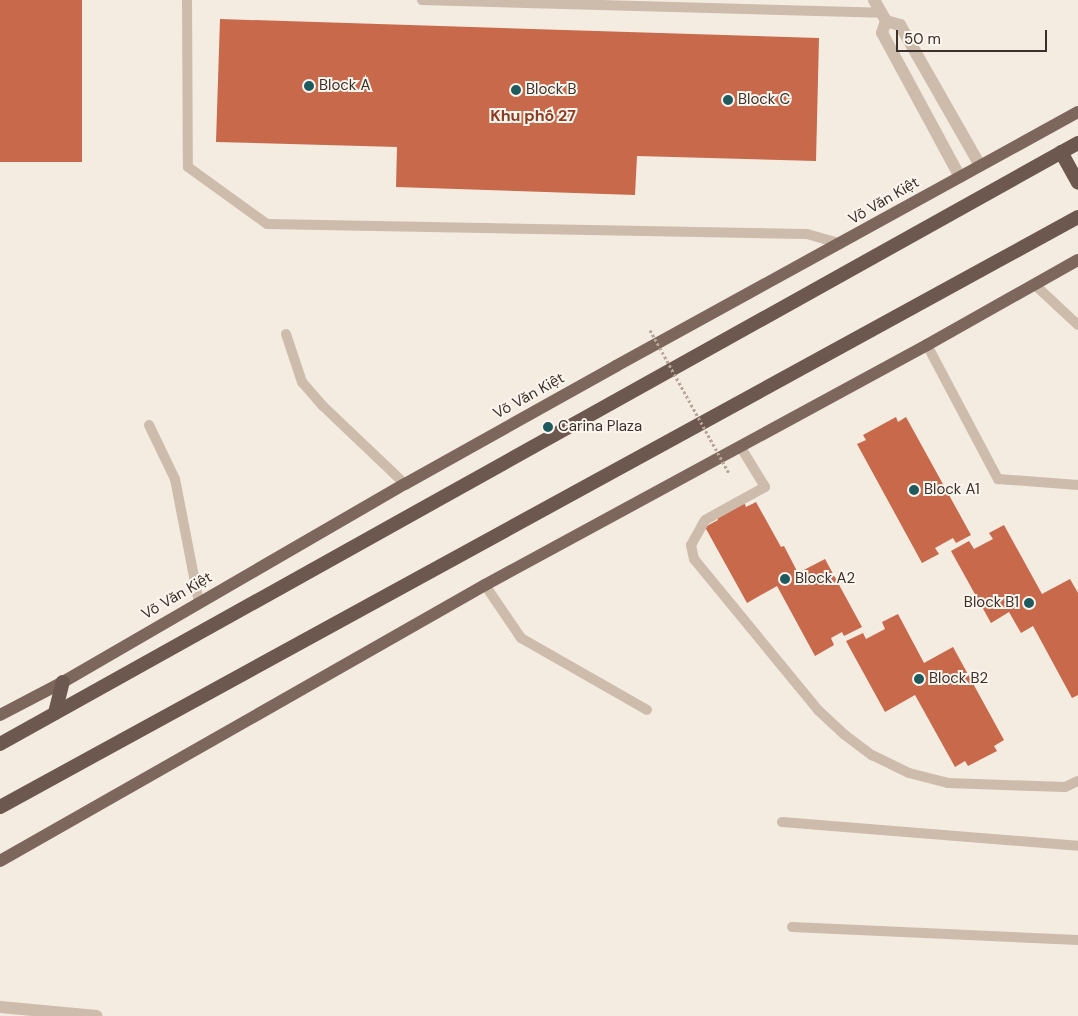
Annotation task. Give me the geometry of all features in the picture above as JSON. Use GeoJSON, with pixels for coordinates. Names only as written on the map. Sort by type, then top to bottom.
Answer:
{"type":"FeatureCollection","features":[{"type":"Feature","properties":{"kind":"highway"},"geometry":{"type":"LineString","coordinates":[[3,741],[1078,143]]}},
{"type":"Feature","properties":{"kind":"highway"},"geometry":{"type":"LineString","coordinates":[[1061,152],[1078,183]]}},
{"type":"Feature","properties":{"kind":"highway"},"geometry":{"type":"LineString","coordinates":[[0,807],[1078,217]]}},
{"type":"Feature","properties":{"kind":"highway"},"geometry":{"type":"LineString","coordinates":[[55,713],[63,682]]}},
{"type":"Feature","properties":{"kind":"main road","name":"Võ Văn Kiệt"},"geometry":{"type":"LineString","coordinates":[[0,715],[63,682],[405,484],[1078,112]]}},
{"type":"Feature","properties":{"kind":"main road"},"geometry":{"type":"LineString","coordinates":[[0,861],[485,585],[927,345],[1078,260]]}},
{"type":"Feature","properties":{"kind":"street"},"geometry":{"type":"LineString","coordinates":[[874,0],[884,17],[900,24],[980,165]]}},
{"type":"Feature","properties":{"kind":"street"},"geometry":{"type":"LineString","coordinates":[[884,17],[882,33],[960,177]]}},
{"type":"Feature","properties":{"kind":"street"},"geometry":{"type":"LineString","coordinates":[[939,138],[959,128]]}},
{"type":"Feature","properties":{"kind":"street"},"geometry":{"type":"LineString","coordinates":[[0,1007],[97,1016]]}},
{"type":"Feature","properties":{"kind":"lane"},"geometry":{"type":"LineString","coordinates":[[187,0],[188,167],[267,224],[807,234],[841,244]]}},
{"type":"Feature","properties":{"kind":"lane"},"geometry":{"type":"LineString","coordinates":[[422,0],[884,17]]}},
{"type":"Feature","properties":{"kind":"lane"},"geometry":{"type":"LineString","coordinates":[[1034,284],[1078,325]]}},
{"type":"Feature","properties":{"kind":"lane"},"geometry":{"type":"LineString","coordinates":[[286,334],[302,382],[323,406],[405,484]]}},
{"type":"Feature","properties":{"kind":"lane"},"geometry":{"type":"LineString","coordinates":[[927,345],[998,479],[1078,485]]}},
{"type":"Feature","properties":{"kind":"lane"},"geometry":{"type":"LineString","coordinates":[[149,425],[175,479],[198,603]]}},
{"type":"Feature","properties":{"kind":"lane"},"geometry":{"type":"LineString","coordinates":[[740,446],[765,487],[706,520],[691,545],[694,559],[818,710],[845,735],[872,755],[908,773],[948,783],[1065,787],[1078,781]]}},
{"type":"Feature","properties":{"kind":"lane"},"geometry":{"type":"LineString","coordinates":[[485,585],[521,638],[647,710]]}},
{"type":"Feature","properties":{"kind":"lane"},"geometry":{"type":"LineString","coordinates":[[782,822],[1078,846]]}},
{"type":"Feature","properties":{"kind":"lane"},"geometry":{"type":"LineString","coordinates":[[792,927],[1078,940]]}},
{"type":"Feature","properties":{"kind":"path"},"geometry":{"type":"LineString","coordinates":[[650,330],[729,473]]}},
{"type":"Feature","properties":{"kind":"building"},"geometry":{"type":"Polygon","coordinates":[[[0,0],[82,0],[82,162],[0,162],[0,0]]]}},
{"type":"Feature","properties":{"kind":"building"},"geometry":{"type":"Polygon","coordinates":[[[220,19],[819,38],[816,161],[637,156],[635,195],[396,187],[397,147],[216,142],[220,19]]]}},
{"type":"Feature","properties":{"kind":"building","name":"Block A1"},"geometry":{"type":"Polygon","coordinates":[[[896,417],[898,422],[906,417],[971,535],[956,543],[953,538],[935,548],[939,554],[922,563],[857,444],[866,440],[863,435],[896,417]]]}},
{"type":"Feature","properties":{"kind":"building","name":"Block A2"},"geometry":{"type":"Polygon","coordinates":[[[744,502],[746,507],[756,502],[781,547],[784,546],[798,573],[825,559],[862,627],[844,636],[842,632],[831,638],[834,645],[815,656],[777,586],[747,603],[705,527],[718,520],[717,517],[744,502]]]}},
{"type":"Feature","properties":{"kind":"building","name":"Block B1"},"geometry":{"type":"Polygon","coordinates":[[[1004,525],[1042,594],[1070,579],[1078,593],[1078,695],[1072,698],[1033,626],[1021,633],[1009,612],[991,623],[951,551],[969,541],[974,549],[993,539],[989,533],[1004,525]]]}},
{"type":"Feature","properties":{"kind":"building","name":"Block B2"},"geometry":{"type":"Polygon","coordinates":[[[898,614],[924,663],[953,647],[1004,740],[994,746],[997,751],[968,766],[965,761],[955,767],[915,695],[885,712],[846,641],[863,633],[866,639],[885,629],[882,622],[898,614]]]}},
{"type":"Feature","properties":{"kind":"place","name":"Block A"},"geometry":{"type":"Point","coordinates":[309,86]}},
{"type":"Feature","properties":{"kind":"place","name":"Block B"},"geometry":{"type":"Point","coordinates":[516,90]}},
{"type":"Feature","properties":{"kind":"place","name":"Block C"},"geometry":{"type":"Point","coordinates":[728,100]}},
{"type":"Feature","properties":{"kind":"place","name":"Carina Plaza"},"geometry":{"type":"Point","coordinates":[548,427]}},
{"type":"Feature","properties":{"kind":"place","name":"Block A1"},"geometry":{"type":"Point","coordinates":[914,490]}},
{"type":"Feature","properties":{"kind":"place","name":"Block A2"},"geometry":{"type":"Point","coordinates":[785,579]}},
{"type":"Feature","properties":{"kind":"place","name":"Block B1"},"geometry":{"type":"Point","coordinates":[1029,603]}},
{"type":"Feature","properties":{"kind":"place","name":"Block B2"},"geometry":{"type":"Point","coordinates":[919,679]}},
{"type":"Feature","properties":{"kind":"district","name":"Khu phố 27"},"geometry":{"type":"Point","coordinates":[533,116]}}]}
